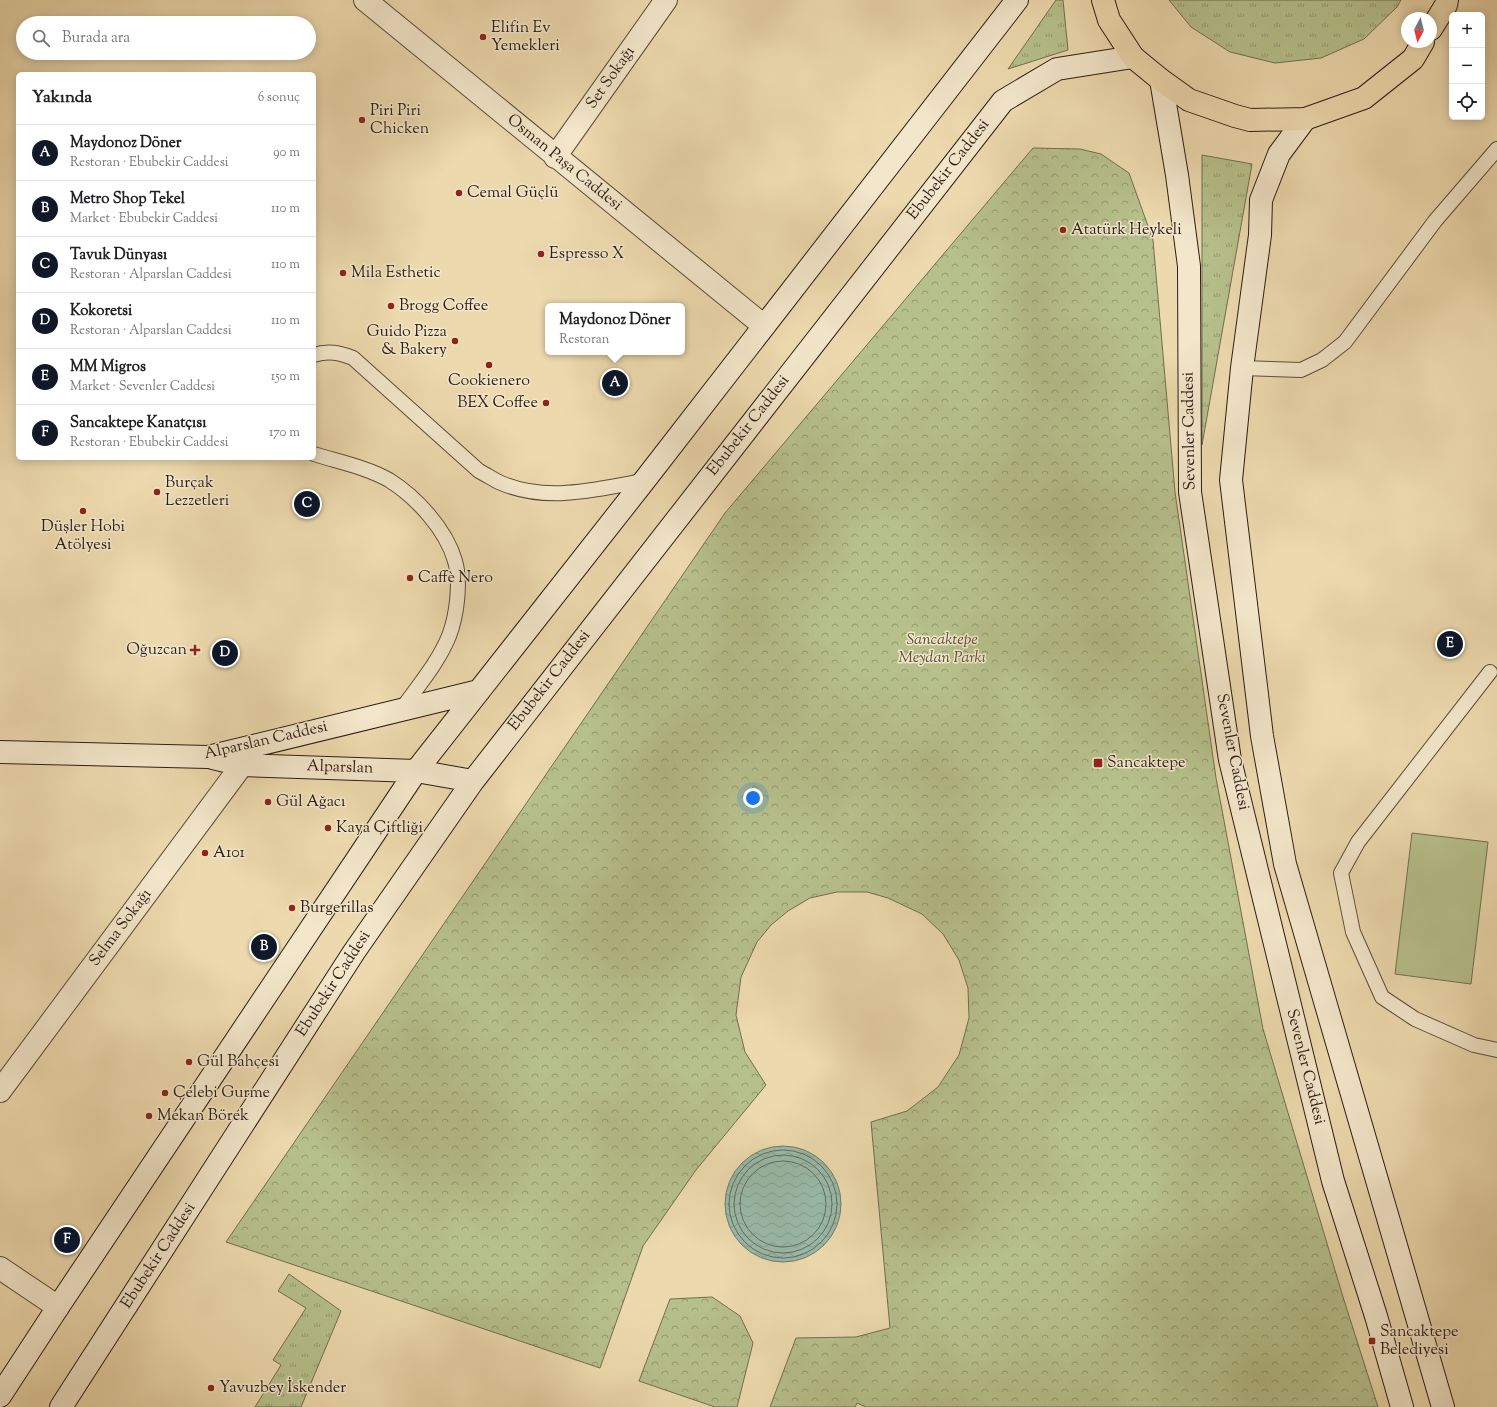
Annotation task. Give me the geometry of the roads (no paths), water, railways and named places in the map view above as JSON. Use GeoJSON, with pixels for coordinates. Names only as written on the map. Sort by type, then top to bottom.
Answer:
{"type":"FeatureCollection","features":[{"type":"Feature","properties":{"kind":"main road","name":"Set Sokağı"},"geometry":{"type":"LineString","coordinates":[[555,157],[666,0]]}},
{"type":"Feature","properties":{"kind":"main road"},"geometry":{"type":"LineString","coordinates":[[0,1396],[416,770],[644,481],[1017,0]]}},
{"type":"Feature","properties":{"kind":"main road"},"geometry":{"type":"LineString","coordinates":[[1103,0],[1109,20],[1133,57],[1161,80],[1189,100],[1250,120],[1305,120],[1364,98],[1413,59],[1419,48]]}},
{"type":"Feature","properties":{"kind":"main road"},"geometry":{"type":"LineString","coordinates":[[1437,20],[1447,2]]}},
{"type":"Feature","properties":{"kind":"main road","name":"Osman Paşa Caddesi"},"geometry":{"type":"LineString","coordinates":[[374,3],[555,157],[764,326]]}},
{"type":"Feature","properties":{"kind":"main road","name":"Ebubekir Caddesi"},"geometry":{"type":"LineString","coordinates":[[62,1407],[354,952],[473,781],[1003,101],[1057,69],[1133,57]]}},
{"type":"Feature","properties":{"kind":"main road","name":"Sevenler Caddesi"},"geometry":{"type":"LineString","coordinates":[[1161,80],[1177,175],[1189,266],[1190,492],[1230,760],[1333,1181],[1376,1316],[1402,1407]]}},
{"type":"Feature","properties":{"kind":"main road","name":"Sevenler Caddesi"},"geometry":{"type":"LineString","coordinates":[[1305,120],[1279,154],[1261,200],[1260,234],[1242,368],[1231,480],[1262,736],[1285,864],[1443,1407]]}},
{"type":"Feature","properties":{"kind":"main road","name":"Alparslan Caddesi"},"geometry":{"type":"LineString","coordinates":[[0,752],[208,757],[479,691]]}},
{"type":"Feature","properties":{"kind":"main road","name":"Alparslan"},"geometry":{"type":"LineString","coordinates":[[208,757],[242,765],[416,770],[473,781]]}},
{"type":"Feature","properties":{"kind":"main road","name":"Selma Sokağı"},"geometry":{"type":"LineString","coordinates":[[0,1091],[242,765]]}},
{"type":"Feature","properties":{"kind":"main road"},"geometry":{"type":"LineString","coordinates":[[0,1268],[58,1307]]}},
{"type":"Feature","properties":{"kind":"lane"},"geometry":{"type":"LineString","coordinates":[[1242,368],[1301,370],[1322,360],[1345,342],[1435,221],[1497,149]]}},
{"type":"Feature","properties":{"kind":"lane"},"geometry":{"type":"LineString","coordinates":[[316,355],[329,352],[342,354],[353,358],[479,471],[502,483],[526,491],[544,494],[562,494],[644,481]]}},
{"type":"Feature","properties":{"kind":"lane"},"geometry":{"type":"LineString","coordinates":[[316,455],[369,470],[388,480],[405,492],[421,506],[435,522],[455,561],[458,586],[455,611],[449,635],[439,656],[401,710]]}},
{"type":"Feature","properties":{"kind":"lane"},"geometry":{"type":"LineString","coordinates":[[1490,672],[1358,842],[1341,873],[1353,932],[1382,997],[1415,1019],[1474,1045],[1497,1050]]}},
{"type":"Feature","properties":{"kind":"water"},"geometry":{"type":"Polygon","coordinates":[[[783,1146],[794,1147],[805,1151],[824,1163],[836,1182],[840,1193],[840,1215],[836,1226],[824,1245],[805,1257],[794,1261],[783,1262],[772,1261],[761,1257],[742,1245],[730,1226],[726,1215],[725,1204],[726,1193],[730,1182],[742,1163],[761,1151],[772,1147],[783,1146]]]}},
{"type":"Feature","properties":{"kind":"place","name":"Elifin Ev Yemekleri"},"geometry":{"type":"Point","coordinates":[483,37]}},
{"type":"Feature","properties":{"kind":"place","name":"Piri Piri Chicken"},"geometry":{"type":"Point","coordinates":[362,120]}},
{"type":"Feature","properties":{"kind":"place","name":"Cemal Güçlü"},"geometry":{"type":"Point","coordinates":[459,193]}},
{"type":"Feature","properties":{"kind":"place","name":"Atatürk Heykeli"},"geometry":{"type":"Point","coordinates":[1063,230]}},
{"type":"Feature","properties":{"kind":"place","name":"Espresso X"},"geometry":{"type":"Point","coordinates":[541,254]}},
{"type":"Feature","properties":{"kind":"place","name":"Mila Esthetic"},"geometry":{"type":"Point","coordinates":[343,273]}},
{"type":"Feature","properties":{"kind":"place","name":"Brogg Coffee"},"geometry":{"type":"Point","coordinates":[391,306]}},
{"type":"Feature","properties":{"kind":"place","name":"Guido Pizza & Bakery"},"geometry":{"type":"Point","coordinates":[455,341]}},
{"type":"Feature","properties":{"kind":"place","name":"Cookienero"},"geometry":{"type":"Point","coordinates":[489,365]}},
{"type":"Feature","properties":{"kind":"place","name":"Maydonoz Döner"},"geometry":{"type":"Point","coordinates":[615,383]}},
{"type":"Feature","properties":{"kind":"place","name":"BEX Coffee"},"geometry":{"type":"Point","coordinates":[546,403]}},
{"type":"Feature","properties":{"kind":"place","name":"Burçak Lezzetleri"},"geometry":{"type":"Point","coordinates":[157,492]}},
{"type":"Feature","properties":{"kind":"place","name":"Tavuk Dünyası"},"geometry":{"type":"Point","coordinates":[307,504]}},
{"type":"Feature","properties":{"kind":"place","name":"Düşler Hobi Atölyesi"},"geometry":{"type":"Point","coordinates":[83,511]}},
{"type":"Feature","properties":{"kind":"place","name":"Caffè Nero"},"geometry":{"type":"Point","coordinates":[410,578]}},
{"type":"Feature","properties":{"kind":"place","name":"MM Migros"},"geometry":{"type":"Point","coordinates":[1450,644]}},
{"type":"Feature","properties":{"kind":"place","name":"Oğuzcan"},"geometry":{"type":"Point","coordinates":[195,650]}},
{"type":"Feature","properties":{"kind":"place","name":"Kokoretsi"},"geometry":{"type":"Point","coordinates":[225,653]}},
{"type":"Feature","properties":{"kind":"place","name":"Sancaktepe"},"geometry":{"type":"Point","coordinates":[1098,763]}},
{"type":"Feature","properties":{"kind":"place","name":"Gül Ağacı"},"geometry":{"type":"Point","coordinates":[268,802]}},
{"type":"Feature","properties":{"kind":"place","name":"Kaya Çiftliği"},"geometry":{"type":"Point","coordinates":[328,828]}},
{"type":"Feature","properties":{"kind":"place","name":"A101"},"geometry":{"type":"Point","coordinates":[205,853]}},
{"type":"Feature","properties":{"kind":"place","name":"Burgerillas"},"geometry":{"type":"Point","coordinates":[292,908]}},
{"type":"Feature","properties":{"kind":"place","name":"Metro Shop Tekel"},"geometry":{"type":"Point","coordinates":[264,947]}},
{"type":"Feature","properties":{"kind":"place","name":"Gül Bahçesi"},"geometry":{"type":"Point","coordinates":[189,1062]}},
{"type":"Feature","properties":{"kind":"place","name":"Çelebi Gurme"},"geometry":{"type":"Point","coordinates":[165,1093]}},
{"type":"Feature","properties":{"kind":"place","name":"Mekan Börek"},"geometry":{"type":"Point","coordinates":[149,1116]}},
{"type":"Feature","properties":{"kind":"place","name":"Sancaktepe Kanatçısı"},"geometry":{"type":"Point","coordinates":[67,1240]}},
{"type":"Feature","properties":{"kind":"place","name":"Sancaktepe Belediyesi"},"geometry":{"type":"Point","coordinates":[1372,1341]}},
{"type":"Feature","properties":{"kind":"place","name":"Yavuzbey İskender"},"geometry":{"type":"Point","coordinates":[211,1388]}},
{"type":"Feature","properties":{"kind":"park label","name":"Sancaktepe Meydan Parkı"},"geometry":{"type":"Point","coordinates":[942,649]}}]}
